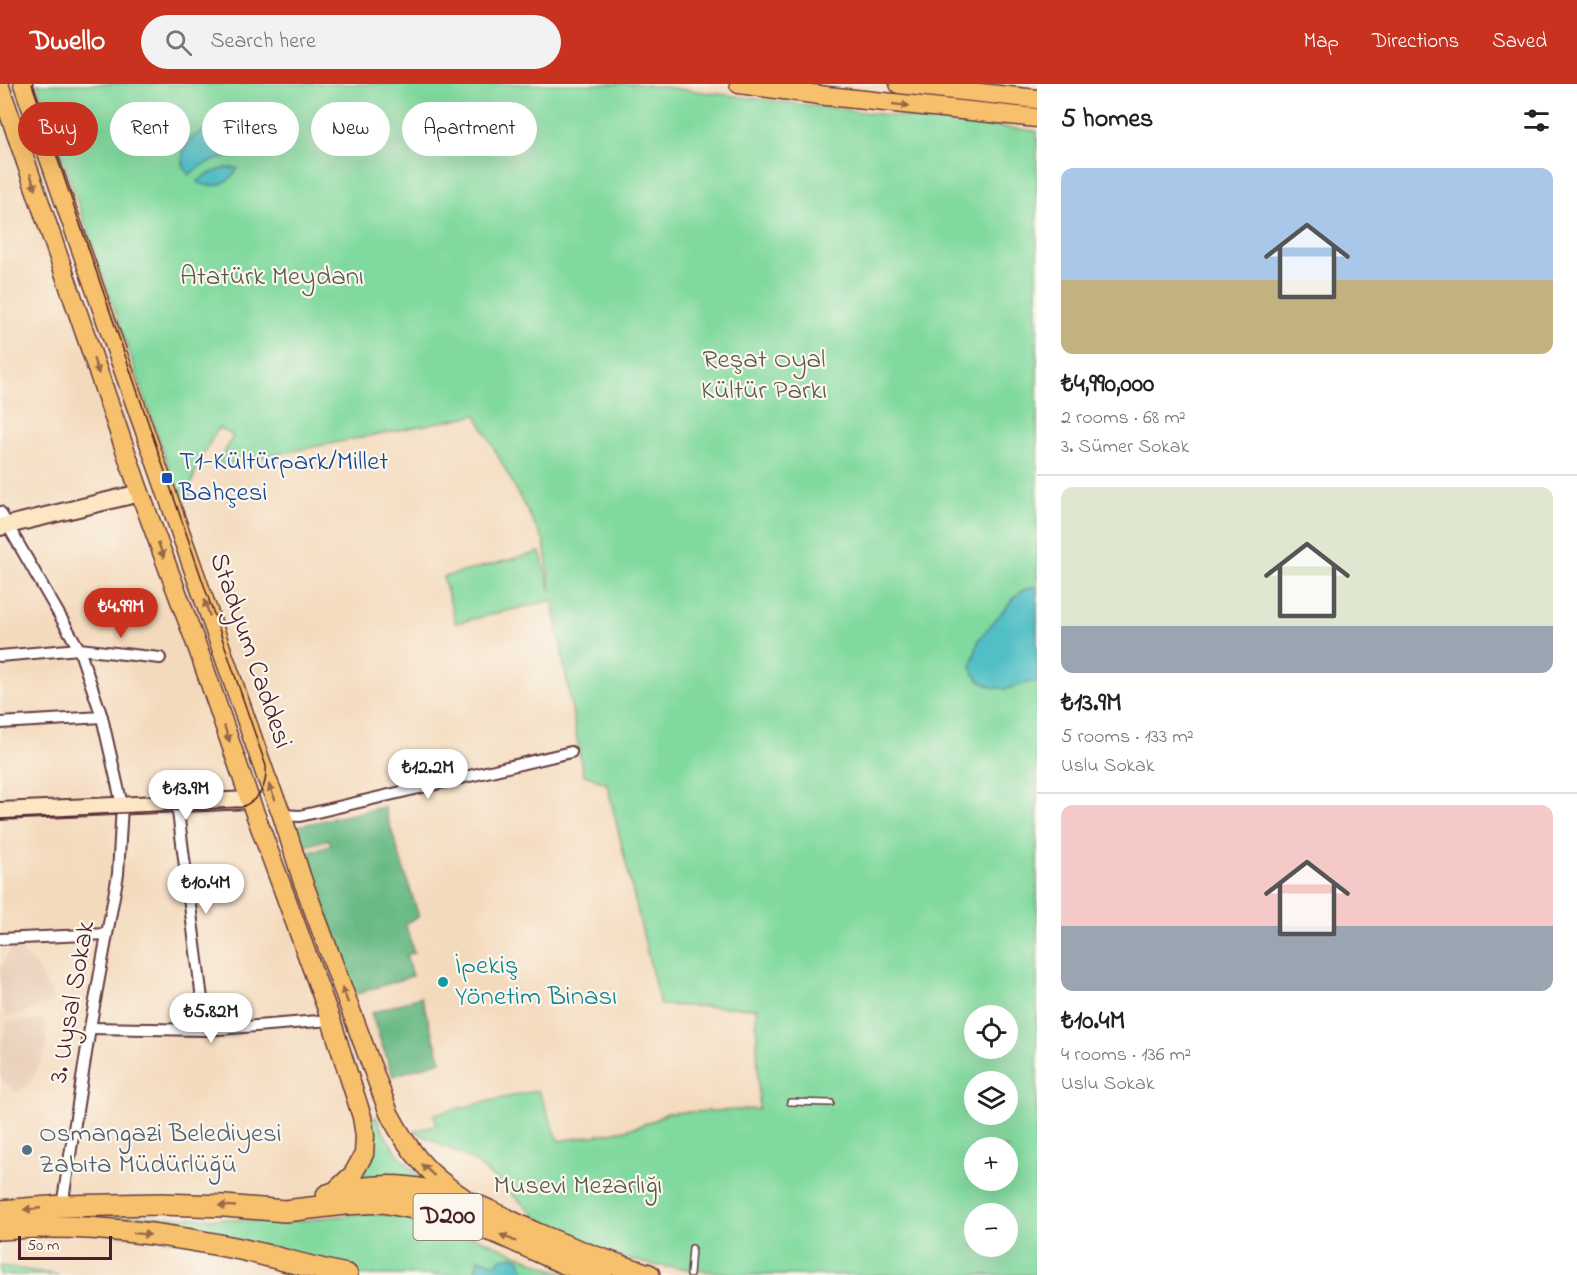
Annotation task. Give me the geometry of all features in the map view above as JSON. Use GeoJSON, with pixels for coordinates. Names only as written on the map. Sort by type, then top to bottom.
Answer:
{"type":"FeatureCollection","features":[{"type":"Feature","properties":{"kind":"highway"},"geometry":{"type":"LineString","coordinates":[[0,1211],[62,1206],[160,1204],[285,1211],[361,1187],[405,1186],[443,1193],[475,1204],[592,1257],[649,1275]]}},
{"type":"Feature","properties":{"kind":"highway","name":"D200"},"geometry":{"type":"LineString","coordinates":[[285,1211],[383,1202],[434,1212],[498,1233],[564,1263],[602,1275]]}},
{"type":"Feature","properties":{"kind":"highway"},"geometry":{"type":"LineString","coordinates":[[4,1231],[96,1229],[158,1236],[238,1249],[347,1275]]}},
{"type":"Feature","properties":{"kind":"main road","name":"Stadyum Caddesi"},"geometry":{"type":"LineString","coordinates":[[23,84],[267,779],[282,815],[298,868],[389,1113],[405,1143],[424,1167],[448,1187],[475,1204]]}},
{"type":"Feature","properties":{"kind":"main road"},"geometry":{"type":"LineString","coordinates":[[739,84],[828,96],[1037,118]]}},
{"type":"Feature","properties":{"kind":"main road"},"geometry":{"type":"LineString","coordinates":[[899,84],[1037,99]]}},
{"type":"Feature","properties":{"kind":"main road"},"geometry":{"type":"LineString","coordinates":[[0,87],[140,493],[331,1020],[362,1117],[365,1136],[364,1154],[353,1174],[335,1191],[285,1211]]}},
{"type":"Feature","properties":{"kind":"main road"},"geometry":{"type":"LineString","coordinates":[[2,521],[140,493]]}},
{"type":"Feature","properties":{"kind":"main road"},"geometry":{"type":"LineString","coordinates":[[0,811],[250,800]]}},
{"type":"Feature","properties":{"kind":"street","name":"3. Uysal Sokak"},"geometry":{"type":"LineString","coordinates":[[2,521],[79,649],[102,717],[122,805],[118,874],[90,1028],[62,1206]]}},
{"type":"Feature","properties":{"kind":"street"},"geometry":{"type":"LineString","coordinates":[[0,656],[79,649],[160,658]]}},
{"type":"Feature","properties":{"kind":"street"},"geometry":{"type":"LineString","coordinates":[[0,723],[102,717]]}},
{"type":"Feature","properties":{"kind":"street"},"geometry":{"type":"LineString","coordinates":[[282,815],[300,816],[571,752]]}},
{"type":"Feature","properties":{"kind":"street"},"geometry":{"type":"LineString","coordinates":[[177,804],[206,1030]]}},
{"type":"Feature","properties":{"kind":"street"},"geometry":{"type":"LineString","coordinates":[[0,939],[107,934]]}},
{"type":"Feature","properties":{"kind":"street"},"geometry":{"type":"LineString","coordinates":[[90,1028],[206,1030],[331,1020]]}},
{"type":"Feature","properties":{"kind":"lane"},"geometry":{"type":"LineString","coordinates":[[790,1102],[831,1103]]}},
{"type":"Feature","properties":{"kind":"lane"},"geometry":{"type":"LineString","coordinates":[[690,1275],[692,1248]]}},
{"type":"Feature","properties":{"kind":"shaded area"},"geometry":{"type":"Polygon","coordinates":[[[13,946],[19,949],[34,965],[52,994],[54,1003],[7,1017],[0,1003],[0,968],[13,946]]]}},
{"type":"Feature","properties":{"kind":"shaded area"},"geometry":{"type":"Polygon","coordinates":[[[44,1020],[47,1041],[45,1053],[32,1078],[24,1088],[15,1093],[0,1077],[0,1050],[7,1022],[44,1020]]]}},
{"type":"Feature","properties":{"kind":"green space","name":"Reşat Oyal Kültür Parkı"},"geometry":{"type":"Polygon","coordinates":[[[37,84],[639,84],[1037,131],[1037,1275],[743,1275],[652,1265],[607,1253],[542,1221],[474,1161],[414,1131],[436,1125],[434,1114],[538,1090],[559,1141],[629,1129],[667,1113],[759,1109],[756,1008],[660,1005],[607,784],[583,774],[553,600],[456,623],[443,577],[540,552],[551,591],[544,542],[476,415],[217,466],[233,436],[219,427],[196,470],[189,498],[180,500],[62,156],[98,156],[98,102],[43,102],[37,84]]]}},
{"type":"Feature","properties":{"kind":"green space"},"geometry":{"type":"Polygon","coordinates":[[[384,807],[419,917],[405,923],[414,953],[406,955],[412,976],[353,995],[307,853],[331,845],[329,839],[302,847],[294,827],[384,807]]]}},
{"type":"Feature","properties":{"kind":"green space"},"geometry":{"type":"Polygon","coordinates":[[[421,997],[441,1061],[393,1076],[371,1013],[421,997]]]}},
{"type":"Feature","properties":{"kind":"green space"},"geometry":{"type":"Polygon","coordinates":[[[376,1117],[382,1130],[407,1164],[449,1201],[345,1192],[361,1175],[370,1160],[373,1143],[372,1119],[376,1117]]]}},
{"type":"Feature","properties":{"kind":"green space"},"geometry":{"type":"Polygon","coordinates":[[[365,1213],[408,1218],[451,1228],[567,1275],[355,1275],[237,1247],[0,1222],[147,1216],[291,1222],[365,1213]]]}},
{"type":"Feature","properties":{"kind":"green space"},"geometry":{"type":"Polygon","coordinates":[[[0,1266],[59,1275],[0,1275],[0,1266]]]}},
{"type":"Feature","properties":{"kind":"water"},"geometry":{"type":"Polygon","coordinates":[[[202,132],[202,156],[239,157],[212,161],[189,175],[184,167],[183,156],[190,156],[190,140],[202,132]]]}},
{"type":"Feature","properties":{"kind":"water"},"geometry":{"type":"Polygon","coordinates":[[[226,168],[238,168],[226,182],[209,185],[197,182],[206,175],[226,168]]]}},
{"type":"Feature","properties":{"kind":"water"},"geometry":{"type":"Polygon","coordinates":[[[1037,586],[1037,681],[1005,689],[981,682],[971,667],[979,639],[1015,597],[1023,590],[1037,586]]]}},
{"type":"Feature","properties":{"kind":"water"},"geometry":{"type":"Polygon","coordinates":[[[513,1256],[519,1259],[527,1274],[531,1275],[492,1275],[475,1270],[478,1259],[496,1264],[502,1258],[513,1256]]]}},
{"type":"Feature","properties":{"kind":"tram line"},"geometry":{"type":"LineString","coordinates":[[0,819],[242,807],[254,800],[262,791],[266,773],[266,766],[32,84]]}},
{"type":"Feature","properties":{"kind":"place","name":"T1-Kültürpark/Millet Bahçesi"},"geometry":{"type":"Point","coordinates":[167,478]}},
{"type":"Feature","properties":{"kind":"place","name":"İpekiş Yönetim Binası"},"geometry":{"type":"Point","coordinates":[443,982]}},
{"type":"Feature","properties":{"kind":"place","name":"Osmangazi Belediyesi Zabıta Müdürlüğü"},"geometry":{"type":"Point","coordinates":[27,1150]}},
{"type":"Feature","properties":{"kind":"park label","name":"Atatürk Meydanı"},"geometry":{"type":"Point","coordinates":[272,277]}},
{"type":"Feature","properties":{"kind":"park label","name":"Musevi Mezarlığı"},"geometry":{"type":"Point","coordinates":[578,1186]}}]}
